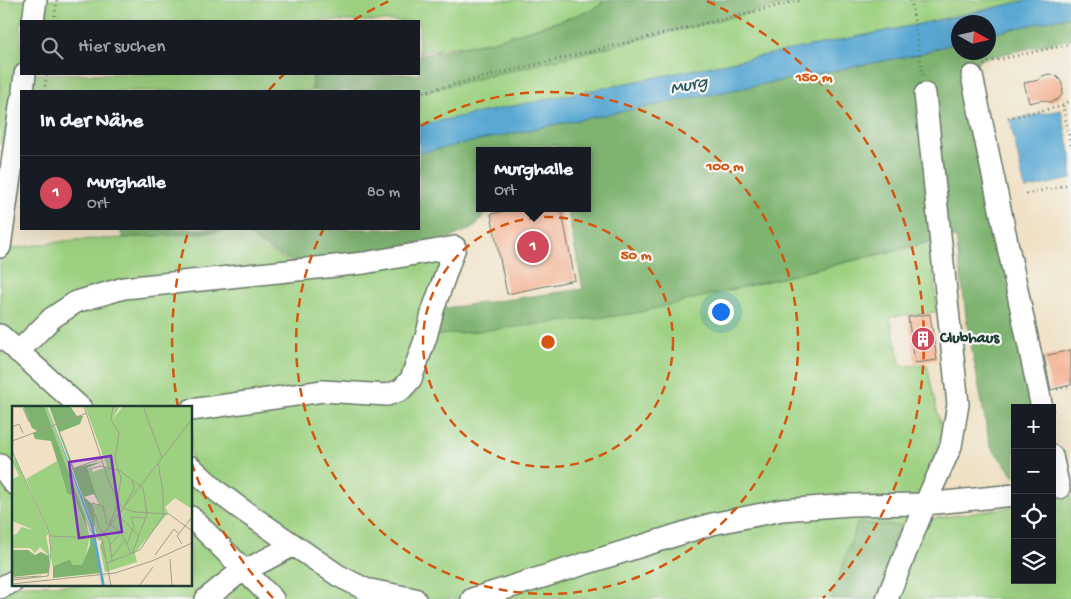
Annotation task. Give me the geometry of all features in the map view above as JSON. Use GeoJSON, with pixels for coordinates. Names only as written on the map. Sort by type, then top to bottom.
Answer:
{"type":"FeatureCollection","features":[{"type":"Feature","properties":{"kind":"street"},"geometry":{"type":"LineString","coordinates":[[33,20],[36,0]]}},
{"type":"Feature","properties":{"kind":"street"},"geometry":{"type":"LineString","coordinates":[[23,90],[25,75]]}},
{"type":"Feature","properties":{"kind":"street"},"geometry":{"type":"LineString","coordinates":[[972,76],[1047,399]]}},
{"type":"Feature","properties":{"kind":"street"},"geometry":{"type":"LineString","coordinates":[[887,599],[925,504],[951,446],[958,404],[925,94]]}},
{"type":"Feature","properties":{"kind":"street"},"geometry":{"type":"LineString","coordinates":[[0,245],[20,107]]}},
{"type":"Feature","properties":{"kind":"street"},"geometry":{"type":"LineString","coordinates":[[18,352],[52,318],[76,302],[124,288],[364,263],[455,247],[411,379],[402,390],[387,395],[323,391],[192,410]]}},
{"type":"Feature","properties":{"kind":"street"},"geometry":{"type":"LineString","coordinates":[[1,337],[79,406]]}},
{"type":"Feature","properties":{"kind":"street"},"geometry":{"type":"LineString","coordinates":[[0,465],[12,481]]}},
{"type":"Feature","properties":{"kind":"street"},"geometry":{"type":"LineString","coordinates":[[192,468],[218,492],[241,509],[339,576],[365,589],[415,599]]}},
{"type":"Feature","properties":{"kind":"street"},"geometry":{"type":"LineString","coordinates":[[1056,470],[1061,488]]}},
{"type":"Feature","properties":{"kind":"street"},"geometry":{"type":"LineString","coordinates":[[472,599],[712,524],[782,510],[850,505],[925,504],[1011,496]]}},
{"type":"Feature","properties":{"kind":"street"},"geometry":{"type":"LineString","coordinates":[[192,517],[273,599]]}},
{"type":"Feature","properties":{"kind":"street"},"geometry":{"type":"LineString","coordinates":[[206,599],[244,570],[294,544]]}},
{"type":"Feature","properties":{"kind":"path"},"geometry":{"type":"LineString","coordinates":[[54,20],[57,0]]}},
{"type":"Feature","properties":{"kind":"path"},"geometry":{"type":"LineString","coordinates":[[420,93],[802,0]]}},
{"type":"Feature","properties":{"kind":"path"},"geometry":{"type":"LineString","coordinates":[[910,0],[919,54]]}},
{"type":"Feature","properties":{"kind":"path"},"geometry":{"type":"LineString","coordinates":[[972,76],[987,62],[1071,44]]}},
{"type":"Feature","properties":{"kind":"path"},"geometry":{"type":"LineString","coordinates":[[44,90],[47,75]]}},
{"type":"Feature","properties":{"kind":"path"},"geometry":{"type":"LineString","coordinates":[[1008,118],[1063,106],[1071,101]]}},
{"type":"Feature","properties":{"kind":"path"},"geometry":{"type":"LineString","coordinates":[[1063,106],[1071,143]]}},
{"type":"Feature","properties":{"kind":"path"},"geometry":{"type":"LineString","coordinates":[[1026,194],[1071,184]]}},
{"type":"Feature","properties":{"kind":"path"},"geometry":{"type":"LineString","coordinates":[[1047,399],[1070,385]]}},
{"type":"Feature","properties":{"kind":"green space"},"geometry":{"type":"Polygon","coordinates":[[[0,0],[604,0],[594,10],[490,42],[420,53],[420,20],[20,20],[20,75],[313,75],[312,90],[20,90],[20,139],[0,144],[0,0]]]}},
{"type":"Feature","properties":{"kind":"green space"},"geometry":{"type":"Polygon","coordinates":[[[604,0],[802,0],[420,93],[420,90],[312,90],[314,75],[420,75],[420,55],[489,42],[594,9],[604,0]]]}},
{"type":"Feature","properties":{"kind":"green space"},"geometry":{"type":"Polygon","coordinates":[[[802,0],[1029,0],[961,15],[951,15],[951,17],[915,25],[420,125],[420,93],[802,0]]]}},
{"type":"Feature","properties":{"kind":"green space"},"geometry":{"type":"Polygon","coordinates":[[[1071,16],[1071,39],[996,56],[996,32],[1071,16]]]}},
{"type":"Feature","properties":{"kind":"green space"},"geometry":{"type":"Polygon","coordinates":[[[951,44],[951,60],[981,60],[963,70],[962,75],[1033,404],[1011,404],[1011,472],[990,446],[967,323],[956,237],[940,239],[632,314],[433,336],[439,309],[583,289],[568,212],[591,212],[591,147],[555,147],[555,144],[551,147],[476,147],[476,212],[485,212],[476,226],[450,238],[294,264],[241,230],[420,230],[420,153],[552,125],[919,54],[951,44]]]}},
{"type":"Feature","properties":{"kind":"green space"},"geometry":{"type":"Polygon","coordinates":[[[120,230],[241,230],[124,238],[120,230]]]}},
{"type":"Feature","properties":{"kind":"green space"},"geometry":{"type":"Polygon","coordinates":[[[241,230],[309,277],[446,255],[420,337],[631,314],[931,242],[937,312],[890,317],[901,366],[927,365],[942,433],[929,472],[930,519],[1011,508],[1011,584],[1056,584],[1056,498],[1071,495],[1071,599],[0,599],[0,250],[72,240],[241,230]]]}},
{"type":"Feature","properties":{"kind":"green space"},"geometry":{"type":"Polygon","coordinates":[[[857,523],[909,526],[879,599],[831,599],[857,523]]]}},
{"type":"Feature","properties":{"kind":"water"},"geometry":{"type":"Polygon","coordinates":[[[1029,0],[1071,0],[1071,16],[996,32],[996,15],[961,15],[1029,0]]]}},
{"type":"Feature","properties":{"kind":"water","name":"Murg"},"geometry":{"type":"Polygon","coordinates":[[[951,17],[951,44],[919,54],[552,125],[420,153],[420,125],[951,17]]]}},
{"type":"Feature","properties":{"kind":"water"},"geometry":{"type":"Polygon","coordinates":[[[1061,110],[1071,156],[1071,179],[1025,189],[1010,120],[1061,110]]]}},
{"type":"Feature","properties":{"kind":"building"},"geometry":{"type":"Polygon","coordinates":[[[1049,74],[1056,76],[1061,81],[1062,95],[1057,100],[1050,102],[1042,100],[1029,103],[1024,83],[1039,80],[1042,76],[1049,74]]]}},
{"type":"Feature","properties":{"kind":"building"},"geometry":{"type":"Polygon","coordinates":[[[500,212],[562,212],[575,280],[507,294],[491,214],[500,212]]]}},
{"type":"Feature","properties":{"kind":"building","name":"Clubhaus"},"geometry":{"type":"Polygon","coordinates":[[[930,314],[937,360],[915,363],[908,317],[930,314]]]}},
{"type":"Feature","properties":{"kind":"building"},"geometry":{"type":"Polygon","coordinates":[[[1071,350],[1071,385],[1051,390],[1044,356],[1071,350]]]}},
{"type":"Feature","properties":{"kind":"place","name":"Murghalle"},"geometry":{"type":"Point","coordinates":[533,247]}},
{"type":"Feature","properties":{"kind":"place","name":"Clubhaus"},"geometry":{"type":"Point","coordinates":[923,339]}}]}
